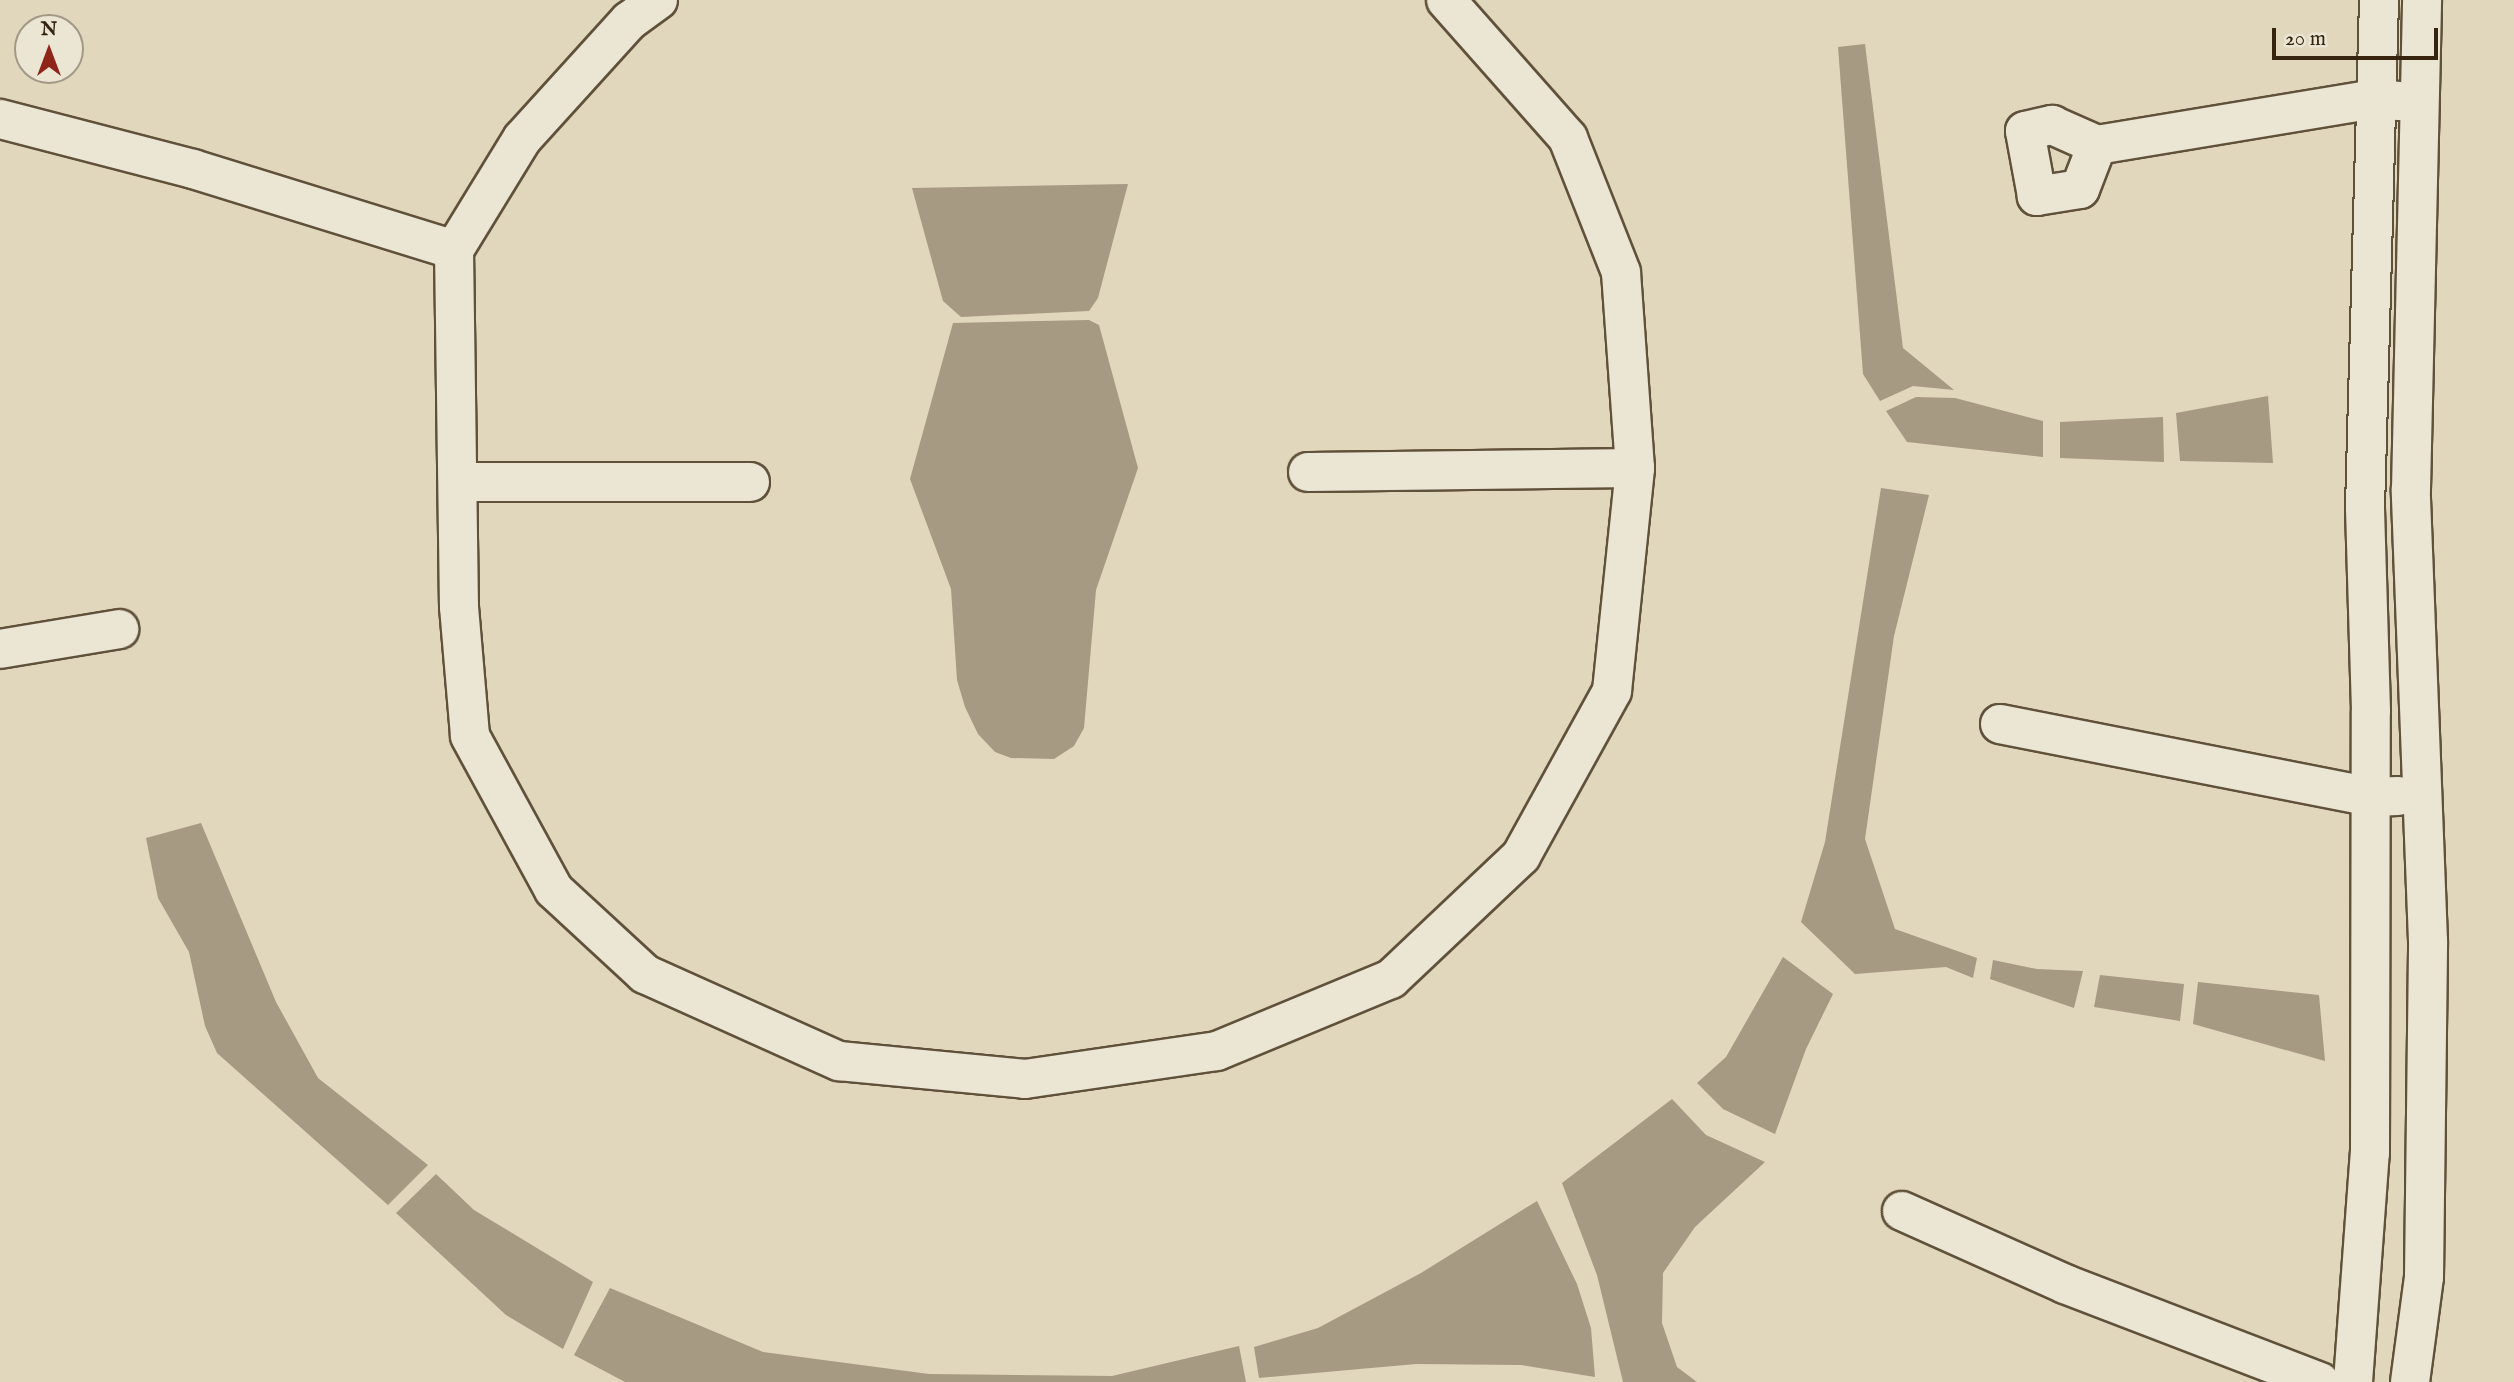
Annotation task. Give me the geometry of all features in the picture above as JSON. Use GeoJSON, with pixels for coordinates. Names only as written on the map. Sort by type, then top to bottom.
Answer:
{"type":"FeatureCollection","features":[{"type":"Feature","properties":{"kind":"street"},"geometry":{"type":"LineString","coordinates":[[658,0],[629,21],[522,139],[454,250],[461,482],[459,607],[470,736],[554,890],[645,974],[839,1060],[1025,1079],[1217,1051],[1391,979],[1521,856],[1612,691],[1635,468],[1621,272],[1568,138],[1446,0]]}},
{"type":"Feature","properties":{"kind":"street"},"geometry":{"type":"LineString","coordinates":[[2353,1382],[2370,1153],[2371,797],[2364,508],[2379,0]]}},
{"type":"Feature","properties":{"kind":"street"},"geometry":{"type":"LineString","coordinates":[[2410,1382],[2424,1277],[2428,941],[2411,489],[2418,103],[2423,0]]}},
{"type":"Feature","properties":{"kind":"street"},"geometry":{"type":"LineString","coordinates":[[2097,145],[2376,99],[2418,103]]}},
{"type":"Feature","properties":{"kind":"street"},"geometry":{"type":"LineString","coordinates":[[0,119],[193,169],[454,250]]}},
{"type":"Feature","properties":{"kind":"street"},"geometry":{"type":"LineString","coordinates":[[1308,472],[1635,468]]}},
{"type":"Feature","properties":{"kind":"street"},"geometry":{"type":"LineString","coordinates":[[461,482],[750,482]]}},
{"type":"Feature","properties":{"kind":"street"},"geometry":{"type":"LineString","coordinates":[[0,649],[119,629]]}},
{"type":"Feature","properties":{"kind":"street"},"geometry":{"type":"LineString","coordinates":[[2000,724],[2371,797],[2421,795]]}},
{"type":"Feature","properties":{"kind":"street"},"geometry":{"type":"LineString","coordinates":[[1902,1211],[2065,1284],[2320,1382]]}},
{"type":"Feature","properties":{"kind":"shaded area"},"geometry":{"type":"Polygon","coordinates":[[[1865,44],[1903,348],[1954,390],[1913,386],[1880,401],[1863,374],[1838,47],[1865,44]]]}},
{"type":"Feature","properties":{"kind":"shaded area"},"geometry":{"type":"Polygon","coordinates":[[[1128,184],[1098,298],[1089,311],[961,317],[943,301],[912,188],[1128,184]]]}},
{"type":"Feature","properties":{"kind":"shaded area"},"geometry":{"type":"Polygon","coordinates":[[[1089,320],[1099,325],[1138,468],[1096,590],[1084,728],[1074,746],[1054,759],[1011,758],[995,752],[978,734],[965,707],[957,680],[951,589],[910,479],[953,323],[1089,320]]]}},
{"type":"Feature","properties":{"kind":"shaded area"},"geometry":{"type":"Polygon","coordinates":[[[2268,396],[2273,463],[2180,461],[2176,413],[2268,396]]]}},
{"type":"Feature","properties":{"kind":"shaded area"},"geometry":{"type":"Polygon","coordinates":[[[1916,397],[1955,398],[2043,421],[2043,457],[1907,442],[1886,411],[1916,397]]]}},
{"type":"Feature","properties":{"kind":"shaded area"},"geometry":{"type":"Polygon","coordinates":[[[2163,417],[2164,462],[2060,458],[2060,422],[2163,417]]]}},
{"type":"Feature","properties":{"kind":"shaded area"},"geometry":{"type":"Polygon","coordinates":[[[1881,488],[1929,495],[1894,636],[1865,839],[1895,929],[1977,958],[1973,978],[1946,967],[1855,974],[1801,922],[1825,842],[1881,488]]]}},
{"type":"Feature","properties":{"kind":"shaded area"},"geometry":{"type":"Polygon","coordinates":[[[201,823],[276,1002],[318,1078],[428,1165],[388,1205],[217,1053],[205,1026],[189,952],[158,898],[146,838],[201,823]]]}},
{"type":"Feature","properties":{"kind":"shaded area"},"geometry":{"type":"Polygon","coordinates":[[[1783,957],[1833,994],[1806,1049],[1775,1134],[1723,1109],[1697,1083],[1726,1057],[1783,957]]]}},
{"type":"Feature","properties":{"kind":"shaded area"},"geometry":{"type":"Polygon","coordinates":[[[1993,960],[2037,969],[2083,971],[2074,1008],[1990,979],[1993,960]]]}},
{"type":"Feature","properties":{"kind":"shaded area"},"geometry":{"type":"Polygon","coordinates":[[[2100,975],[2184,984],[2180,1021],[2094,1007],[2100,975]]]}},
{"type":"Feature","properties":{"kind":"shaded area"},"geometry":{"type":"Polygon","coordinates":[[[2198,982],[2319,995],[2325,1061],[2193,1024],[2198,982]]]}},
{"type":"Feature","properties":{"kind":"shaded area"},"geometry":{"type":"Polygon","coordinates":[[[1672,1099],[1706,1135],[1765,1162],[1695,1227],[1663,1273],[1662,1323],[1677,1367],[1697,1382],[1623,1382],[1597,1275],[1562,1183],[1672,1099]]]}},
{"type":"Feature","properties":{"kind":"shaded area"},"geometry":{"type":"Polygon","coordinates":[[[436,1174],[474,1210],[593,1282],[563,1349],[506,1315],[396,1213],[436,1174]]]}},
{"type":"Feature","properties":{"kind":"shaded area"},"geometry":{"type":"Polygon","coordinates":[[[1537,1201],[1577,1284],[1591,1328],[1595,1377],[1521,1365],[1416,1364],[1259,1378],[1254,1347],[1318,1328],[1421,1273],[1537,1201]]]}},
{"type":"Feature","properties":{"kind":"shaded area"},"geometry":{"type":"Polygon","coordinates":[[[610,1288],[763,1352],[929,1374],[1112,1376],[1239,1346],[1246,1382],[625,1382],[574,1355],[610,1288]]]}}]}
